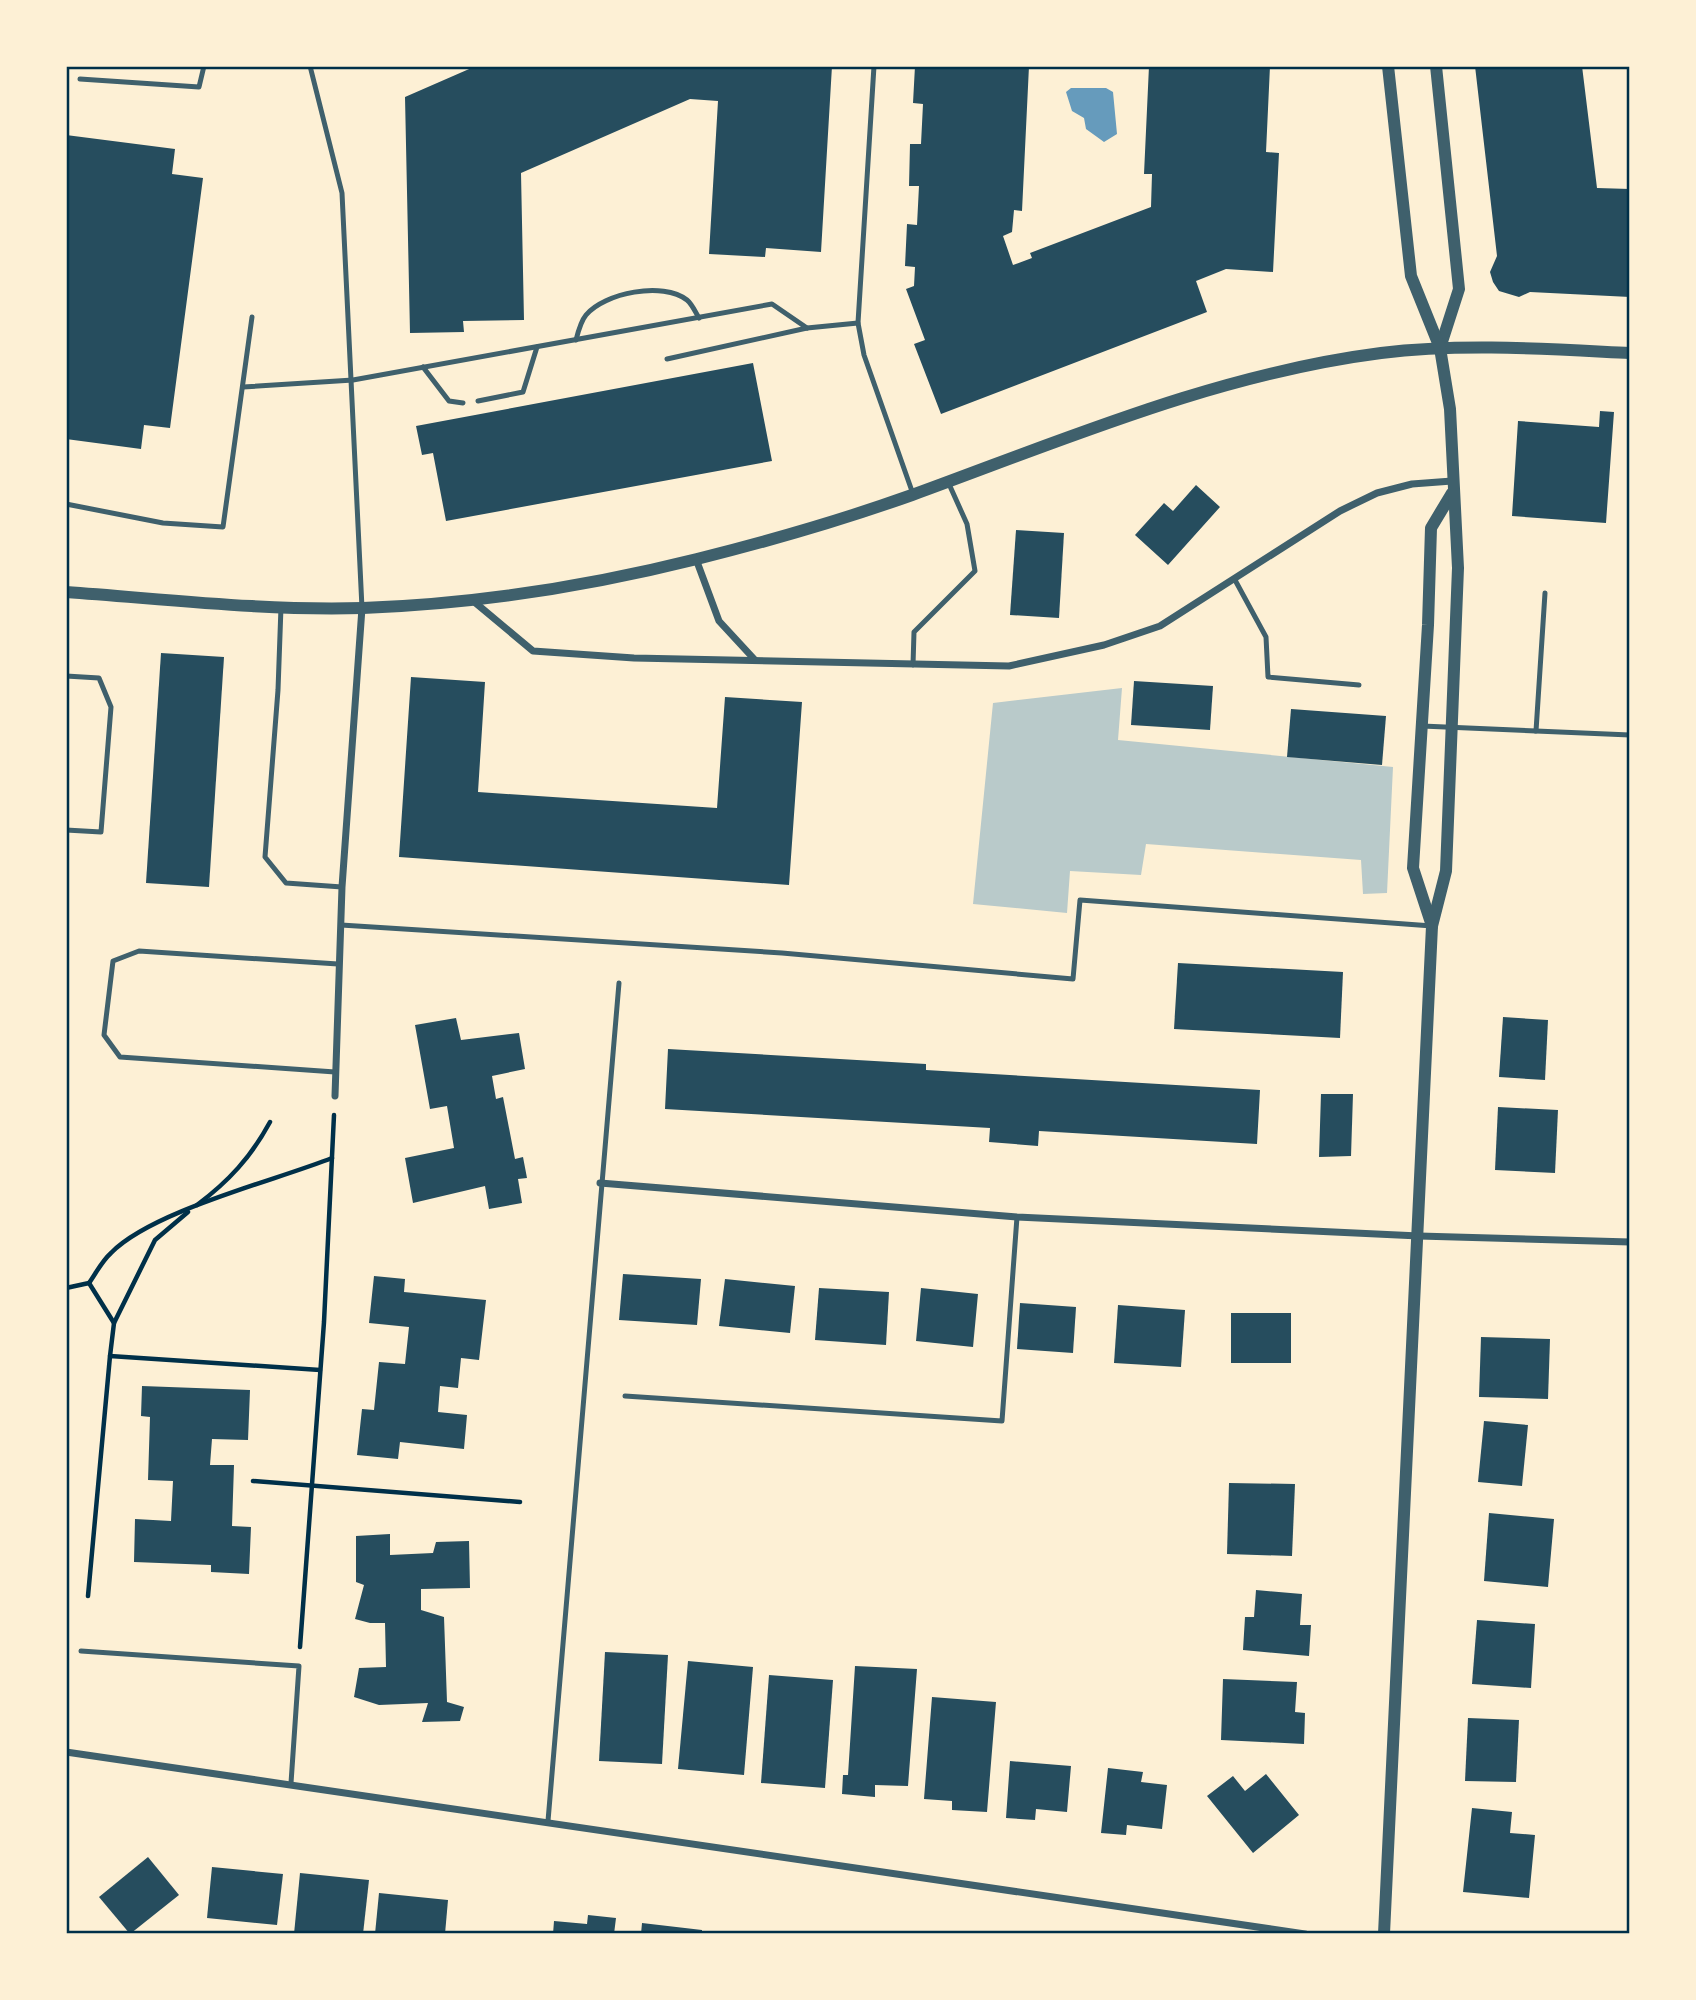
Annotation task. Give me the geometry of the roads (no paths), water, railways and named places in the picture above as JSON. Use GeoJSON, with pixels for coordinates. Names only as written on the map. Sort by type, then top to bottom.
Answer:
{"type":"FeatureCollection","features":[{"type":"Feature","properties":{"kind":"street"},"geometry":{"type":"LineString","coordinates":[[1384,1934],[1432,926],[1446,872],[1458,568],[1450,409],[1440,348],[1411,276],[1388,66]]}},
{"type":"Feature","properties":{"kind":"street"},"geometry":{"type":"LineString","coordinates":[[1436,66],[1459,289],[1440,348]]}},
{"type":"Feature","properties":{"kind":"street"},"geometry":{"type":"LineString","coordinates":[[66,592],[281,607],[362,608],[472,600],[696,559],[913,494],[1135,412],[1198,392],[1309,366],[1379,354],[1440,348],[1523,347],[1629,353]]}},
{"type":"Feature","properties":{"kind":"street"},"geometry":{"type":"LineString","coordinates":[[472,600],[533,651],[634,658],[1009,666],[1104,645],[1160,626],[1235,580],[1317,524],[1377,493],[1412,484],[1452,487]]}},
{"type":"Feature","properties":{"kind":"street"},"geometry":{"type":"LineString","coordinates":[[1432,926],[1413,868],[1431,528],[1452,487]]}},
{"type":"Feature","properties":{"kind":"street"},"geometry":{"type":"LineString","coordinates":[[696,559],[719,621],[755,660]]}},
{"type":"Feature","properties":{"kind":"street"},"geometry":{"type":"LineString","coordinates":[[335,1096],[342,887],[362,608]]}},
{"type":"Feature","properties":{"kind":"street"},"geometry":{"type":"LineString","coordinates":[[600,1183],[1017,1217],[1419,1236],[1629,1242]]}},
{"type":"Feature","properties":{"kind":"street"},"geometry":{"type":"LineString","coordinates":[[66,1752],[1305,1934]]}},
{"type":"Feature","properties":{"kind":"lane"},"geometry":{"type":"LineString","coordinates":[[80,79],[199,88],[204,66]]}},
{"type":"Feature","properties":{"kind":"lane"},"geometry":{"type":"LineString","coordinates":[[310,66],[342,193],[362,608]]}},
{"type":"Feature","properties":{"kind":"lane"},"geometry":{"type":"LineString","coordinates":[[874,66],[858,323],[864,355],[913,494]]}},
{"type":"Feature","properties":{"kind":"lane"},"geometry":{"type":"LineString","coordinates":[[576,340],[584,316],[600,303],[622,294],[670,293],[687,300],[699,318]]}},
{"type":"Feature","properties":{"kind":"lane"},"geometry":{"type":"LineString","coordinates":[[243,387],[353,380],[772,304],[807,328]]}},
{"type":"Feature","properties":{"kind":"lane"},"geometry":{"type":"LineString","coordinates":[[66,504],[163,523],[223,527],[252,317]]}},
{"type":"Feature","properties":{"kind":"lane"},"geometry":{"type":"LineString","coordinates":[[667,359],[807,328],[858,323]]}},
{"type":"Feature","properties":{"kind":"lane"},"geometry":{"type":"LineString","coordinates":[[478,401],[523,392],[537,347]]}},
{"type":"Feature","properties":{"kind":"lane"},"geometry":{"type":"LineString","coordinates":[[423,367],[449,401],[463,403]]}},
{"type":"Feature","properties":{"kind":"lane"},"geometry":{"type":"LineString","coordinates":[[913,666],[915,632],[975,570],[967,524],[947,481]]}},
{"type":"Feature","properties":{"kind":"lane"},"geometry":{"type":"LineString","coordinates":[[1235,580],[1266,637],[1268,677],[1359,685]]}},
{"type":"Feature","properties":{"kind":"lane"},"geometry":{"type":"LineString","coordinates":[[1535,731],[1545,593]]}},
{"type":"Feature","properties":{"kind":"lane"},"geometry":{"type":"LineString","coordinates":[[281,607],[278,690],[265,857],[286,883],[342,887]]}},
{"type":"Feature","properties":{"kind":"lane"},"geometry":{"type":"LineString","coordinates":[[66,676],[99,678],[111,707],[101,832],[66,830]]}},
{"type":"Feature","properties":{"kind":"lane"},"geometry":{"type":"LineString","coordinates":[[1422,726],[1629,735]]}},
{"type":"Feature","properties":{"kind":"lane"},"geometry":{"type":"LineString","coordinates":[[341,925],[782,953],[1073,979],[1080,900],[1432,926]]}},
{"type":"Feature","properties":{"kind":"lane"},"geometry":{"type":"LineString","coordinates":[[335,1072],[121,1057],[104,1035],[113,961],[139,951],[338,964]]}},
{"type":"Feature","properties":{"kind":"lane"},"geometry":{"type":"LineString","coordinates":[[548,1821],[619,983]]}},
{"type":"Feature","properties":{"kind":"lane"},"geometry":{"type":"LineString","coordinates":[[625,1396],[1002,1421],[1017,1217]]}},
{"type":"Feature","properties":{"kind":"lane"},"geometry":{"type":"LineString","coordinates":[[81,1651],[299,1666],[291,1783]]}},
{"type":"Feature","properties":{"kind":"water"},"geometry":{"type":"Polygon","coordinates":[[[1071,88],[1106,88],[1113,92],[1117,134],[1104,142],[1086,129],[1084,118],[1072,111],[1066,92],[1071,88]]]}}]}
